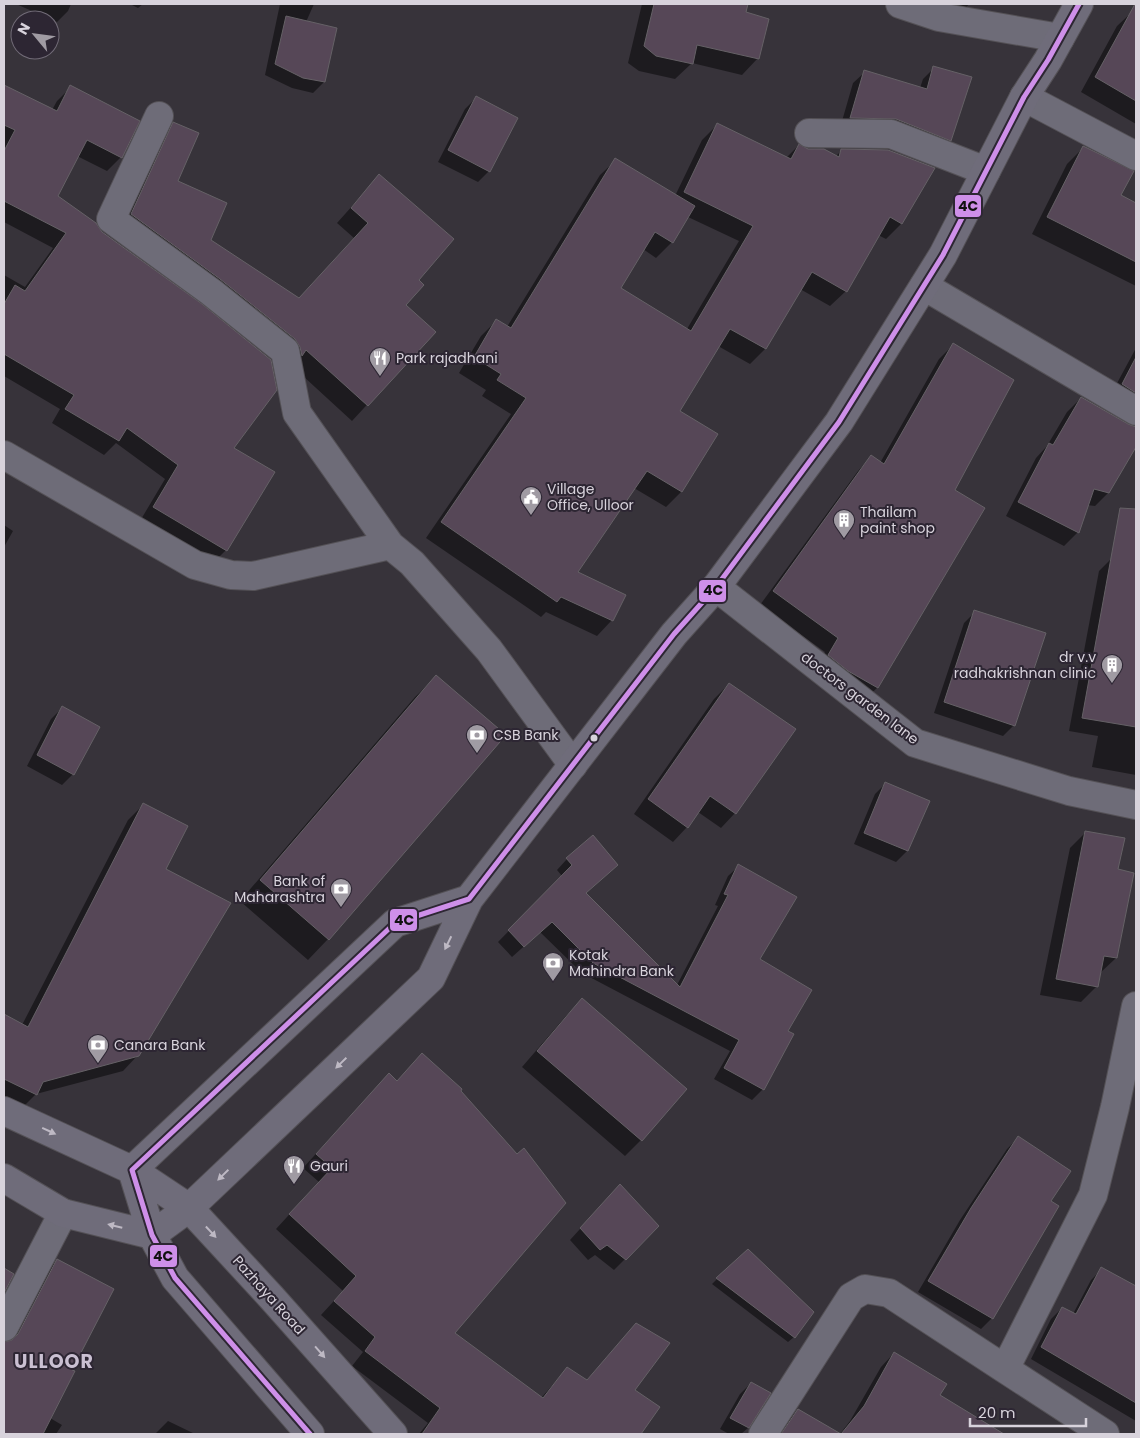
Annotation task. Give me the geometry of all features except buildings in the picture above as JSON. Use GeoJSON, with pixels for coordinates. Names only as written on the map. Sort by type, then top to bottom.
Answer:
{"type":"FeatureCollection","features":[{"type":"Feature","properties":{"kind":"main road"},"geometry":{"type":"LineString","coordinates":[[4,1178],[62,1213],[152,1235],[189,1208],[431,978],[469,899],[674,634],[716,587],[840,422],[943,255],[1024,97],[1079,4]]}},
{"type":"Feature","properties":{"kind":"main road"},"geometry":{"type":"LineString","coordinates":[[310,1434],[175,1278],[152,1235],[132,1170],[395,923],[469,899]]}},
{"type":"Feature","properties":{"kind":"main road","name":"Pazhaya Road"},"geometry":{"type":"LineString","coordinates":[[4,1112],[132,1170],[189,1208],[393,1434]]}},
{"type":"Feature","properties":{"kind":"main road"},"geometry":{"type":"LineString","coordinates":[[276,1395],[295,1434]]}},
{"type":"Feature","properties":{"kind":"street"},"geometry":{"type":"LineString","coordinates":[[900,4],[939,17],[1060,38]]}},
{"type":"Feature","properties":{"kind":"street"},"geometry":{"type":"LineString","coordinates":[[1024,97],[1136,156]]}},
{"type":"Feature","properties":{"kind":"street"},"geometry":{"type":"LineString","coordinates":[[159,116],[111,219],[211,292],[285,351],[297,412],[390,545],[412,563],[489,650],[573,765]]}},
{"type":"Feature","properties":{"kind":"street"},"geometry":{"type":"LineString","coordinates":[[809,133],[892,134],[986,171]]}},
{"type":"Feature","properties":{"kind":"street"},"geometry":{"type":"LineString","coordinates":[[924,286],[1136,411]]}},
{"type":"Feature","properties":{"kind":"street"},"geometry":{"type":"LineString","coordinates":[[4,455],[195,565],[231,575],[252,576],[390,545]]}},
{"type":"Feature","properties":{"kind":"street","name":"doctors garden lane"},"geometry":{"type":"LineString","coordinates":[[716,587],[915,742],[1069,791],[1136,805]]}},
{"type":"Feature","properties":{"kind":"street"},"geometry":{"type":"LineString","coordinates":[[1005,1369],[1093,1195],[1115,1106],[1136,1006]]}},
{"type":"Feature","properties":{"kind":"street"},"geometry":{"type":"LineString","coordinates":[[4,1327],[62,1213]]}},
{"type":"Feature","properties":{"kind":"street"},"geometry":{"type":"LineString","coordinates":[[763,1434],[851,1297],[864,1289],[889,1293],[1105,1434]]}},
{"type":"Feature","properties":{"kind":"transit line","name":"4C"},"geometry":{"type":"LineString","coordinates":[[310,1434],[175,1278],[152,1235],[132,1170],[395,923],[469,899],[674,634],[716,587],[839,422],[943,255],[1024,97],[1048,60],[1079,4]]}},
{"type":"Feature","properties":{"kind":"place","name":"Park rajadhani"},"geometry":{"type":"Point","coordinates":[380,377]}},
{"type":"Feature","properties":{"kind":"place","name":"Village Office, Ulloor"},"geometry":{"type":"Point","coordinates":[531,516]}},
{"type":"Feature","properties":{"kind":"place","name":"Thailam paint shop"},"geometry":{"type":"Point","coordinates":[844,539]}},
{"type":"Feature","properties":{"kind":"place","name":"dr v.v radhakrishnan clinic"},"geometry":{"type":"Point","coordinates":[1112,684]}},
{"type":"Feature","properties":{"kind":"place","name":"CSB Bank"},"geometry":{"type":"Point","coordinates":[477,754]}},
{"type":"Feature","properties":{"kind":"place","name":"Bank of Maharashtra"},"geometry":{"type":"Point","coordinates":[341,908]}},
{"type":"Feature","properties":{"kind":"place","name":"Kotak Mahindra Bank"},"geometry":{"type":"Point","coordinates":[553,982]}},
{"type":"Feature","properties":{"kind":"place","name":"Canara Bank"},"geometry":{"type":"Point","coordinates":[98,1064]}},
{"type":"Feature","properties":{"kind":"place","name":"Gauri"},"geometry":{"type":"Point","coordinates":[294,1185]}},
{"type":"Feature","properties":{"kind":"district","name":"ULLOOR"},"geometry":{"type":"Point","coordinates":[54,1361]}}]}
